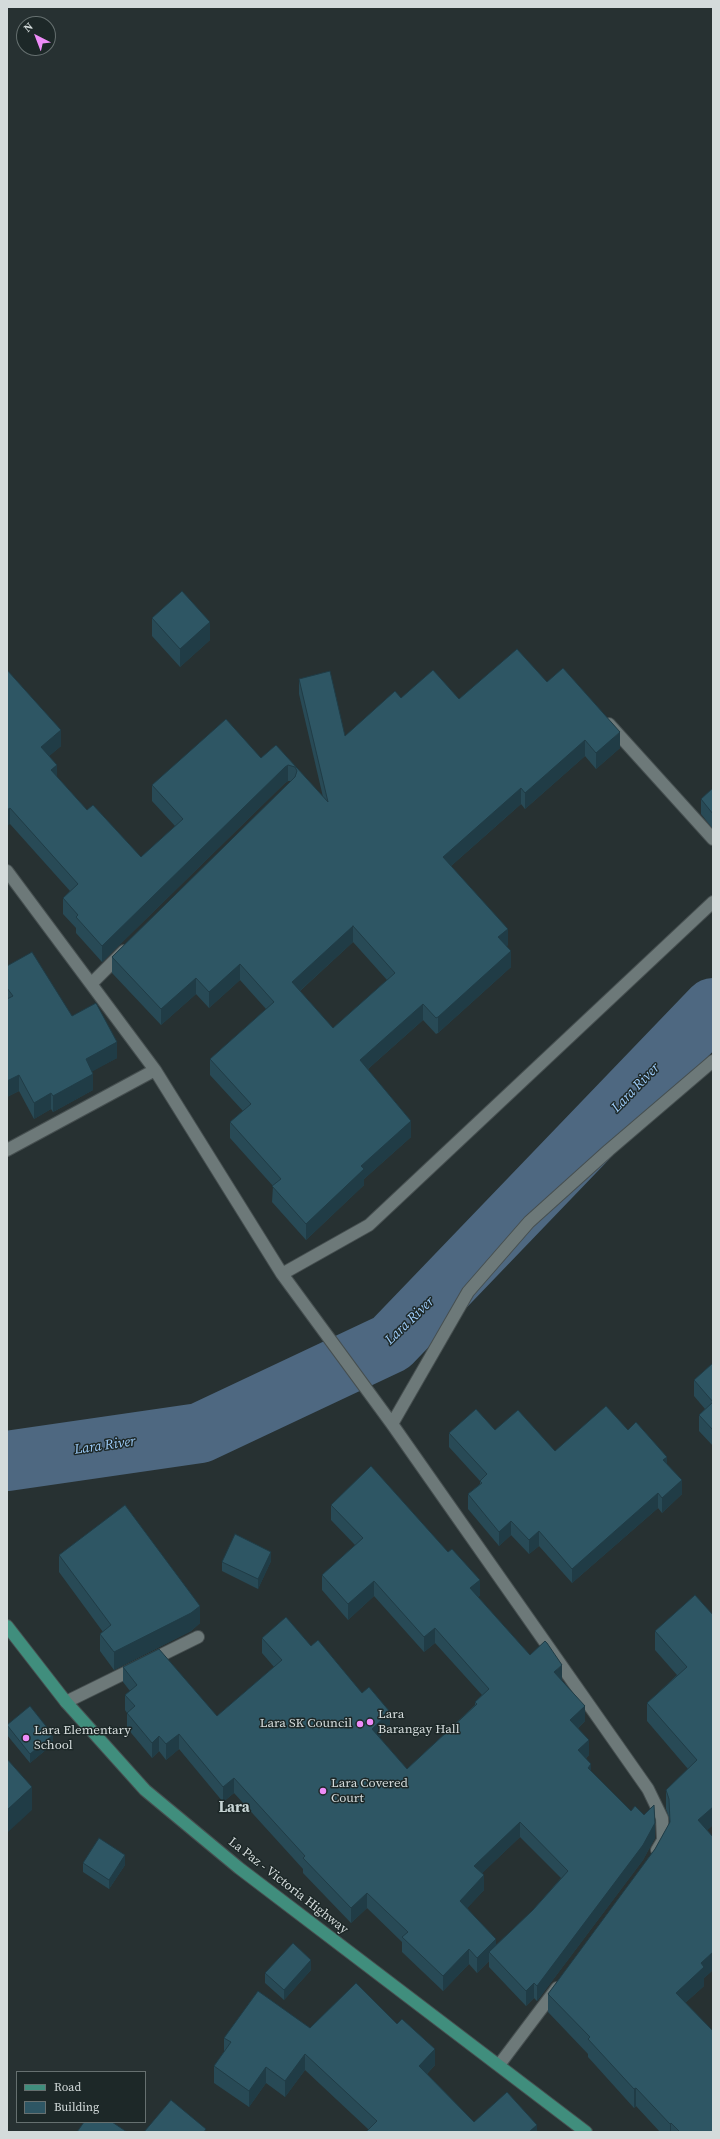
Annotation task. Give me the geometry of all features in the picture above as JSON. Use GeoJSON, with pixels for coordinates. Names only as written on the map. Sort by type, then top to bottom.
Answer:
{"type":"FeatureCollection","features":[{"type":"Feature","properties":{"kind":"main road","name":"La Paz - Victoria Highway"},"geometry":{"type":"LineString","coordinates":[[7,1626],[66,1702],[145,1790],[239,1868],[586,2132]]}},
{"type":"Feature","properties":{"kind":"street"},"geometry":{"type":"LineString","coordinates":[[601,714],[713,839]]}},
{"type":"Feature","properties":{"kind":"street"},"geometry":{"type":"LineString","coordinates":[[7,871],[155,1070],[282,1274],[392,1424],[648,1789],[662,1818],[663,1840],[653,1858]]}},
{"type":"Feature","properties":{"kind":"street"},"geometry":{"type":"LineString","coordinates":[[282,1274],[368,1225],[713,902]]}},
{"type":"Feature","properties":{"kind":"street"},"geometry":{"type":"LineString","coordinates":[[91,984],[130,945]]}},
{"type":"Feature","properties":{"kind":"street"},"geometry":{"type":"LineString","coordinates":[[392,1424],[468,1292],[529,1222],[608,1150],[713,1062]]}},
{"type":"Feature","properties":{"kind":"street"},"geometry":{"type":"LineString","coordinates":[[7,1150],[155,1070]]}},
{"type":"Feature","properties":{"kind":"street"},"geometry":{"type":"LineString","coordinates":[[66,1702],[198,1637]]}},
{"type":"Feature","properties":{"kind":"street"},"geometry":{"type":"LineString","coordinates":[[499,2065],[565,1977]]}},
{"type":"Feature","properties":{"kind":"building"},"geometry":{"type":"Polygon","coordinates":[[[182,591],[210,622],[180,649],[152,618],[182,591]]]}},
{"type":"Feature","properties":{"kind":"building"},"geometry":{"type":"Polygon","coordinates":[[[517,649],[547,682],[563,668],[620,732],[596,753],[585,740],[525,793],[521,788],[443,857],[508,929],[498,937],[511,951],[438,1017],[436,1018],[423,1004],[360,1060],[411,1121],[361,1166],[364,1169],[306,1224],[272,1186],[281,1179],[230,1122],[251,1104],[210,1059],[274,1002],[240,964],[209,992],[196,978],[161,1009],[112,957],[295,777],[297,771],[295,767],[288,765],[285,767],[102,946],[76,917],[78,915],[63,898],[78,884],[10,808],[7,810],[7,670],[61,730],[41,747],[57,765],[51,770],[87,810],[93,805],[141,857],[183,819],[152,785],[226,719],[261,758],[276,745],[328,802],[299,679],[330,671],[345,736],[395,691],[401,698],[433,670],[459,699],[517,649]],[[353,926],[292,982],[333,1028],[395,973],[353,926]]]}},
{"type":"Feature","properties":{"kind":"building"},"geometry":{"type":"Polygon","coordinates":[[[713,788],[713,814],[701,799],[713,788]]]}},
{"type":"Feature","properties":{"kind":"building"},"geometry":{"type":"Polygon","coordinates":[[[32,952],[72,1016],[96,1003],[117,1042],[86,1059],[93,1074],[53,1096],[51,1093],[34,1103],[19,1075],[7,1081],[7,999],[13,996],[7,988],[7,966],[32,952]]]}},
{"type":"Feature","properties":{"kind":"building"},"geometry":{"type":"Polygon","coordinates":[[[713,1363],[713,1402],[694,1380],[713,1363]]]}},
{"type":"Feature","properties":{"kind":"building"},"geometry":{"type":"Polygon","coordinates":[[[713,1402],[713,1430],[699,1415],[713,1402]]]}},
{"type":"Feature","properties":{"kind":"building"},"geometry":{"type":"Polygon","coordinates":[[[606,1406],[628,1430],[636,1422],[667,1457],[663,1460],[682,1480],[662,1498],[658,1493],[572,1569],[539,1531],[529,1540],[511,1521],[499,1532],[468,1494],[482,1483],[480,1481],[487,1474],[449,1433],[476,1409],[495,1430],[518,1410],[555,1451],[606,1406]]]}},
{"type":"Feature","properties":{"kind":"building"},"geometry":{"type":"Polygon","coordinates":[[[371,1466],[448,1552],[452,1549],[480,1580],[470,1588],[530,1655],[545,1641],[547,1643],[562,1665],[554,1672],[585,1706],[570,1720],[589,1740],[578,1750],[591,1764],[588,1768],[631,1811],[635,1806],[644,1815],[654,1805],[655,1823],[643,1845],[537,1986],[534,1983],[526,1991],[489,1952],[533,1910],[568,1871],[520,1822],[474,1866],[484,1875],[460,1901],[496,1939],[477,1958],[469,1949],[443,1976],[402,1937],[408,1932],[367,1893],[351,1908],[303,1858],[305,1856],[234,1778],[223,1787],[179,1734],[166,1744],[159,1736],[152,1743],[127,1713],[135,1706],[125,1695],[137,1685],[123,1667],[159,1649],[217,1716],[282,1660],[262,1638],[286,1617],[311,1646],[318,1640],[362,1693],[369,1687],[390,1712],[372,1729],[407,1769],[477,1704],[475,1702],[489,1689],[435,1628],[424,1637],[374,1581],[348,1604],[322,1575],[363,1538],[331,1505],[371,1466]]]}},
{"type":"Feature","properties":{"kind":"building"},"geometry":{"type":"Polygon","coordinates":[[[125,1505],[200,1606],[191,1613],[114,1652],[100,1634],[111,1625],[59,1555],[125,1505]]]}},
{"type":"Feature","properties":{"kind":"building"},"geometry":{"type":"Polygon","coordinates":[[[235,1534],[271,1552],[258,1579],[222,1562],[235,1534]]]}},
{"type":"Feature","properties":{"kind":"building"},"geometry":{"type":"Polygon","coordinates":[[[695,1595],[713,1615],[713,1807],[698,1820],[713,1837],[713,1952],[701,1963],[704,1967],[676,1993],[713,2031],[713,2132],[680,2132],[671,2123],[670,2124],[636,2088],[634,2089],[588,2039],[590,2037],[548,1994],[655,1849],[670,1822],[669,1799],[666,1790],[697,1760],[647,1703],[687,1667],[655,1631],[695,1595]]]}},
{"type":"Feature","properties":{"kind":"building"},"geometry":{"type":"Polygon","coordinates":[[[30,1706],[53,1735],[30,1754],[7,1725],[30,1706]]]}},
{"type":"Feature","properties":{"kind":"building"},"geometry":{"type":"Polygon","coordinates":[[[7,1759],[32,1787],[7,1810],[7,1759]]]}},
{"type":"Feature","properties":{"kind":"building"},"geometry":{"type":"Polygon","coordinates":[[[99,1838],[125,1855],[109,1880],[83,1863],[99,1838]]]}},
{"type":"Feature","properties":{"kind":"building"},"geometry":{"type":"Polygon","coordinates":[[[293,1943],[311,1960],[284,1990],[265,1973],[293,1943]]]}},
{"type":"Feature","properties":{"kind":"building"},"geometry":{"type":"Polygon","coordinates":[[[356,1983],[397,2024],[402,2019],[435,2049],[419,2066],[474,2122],[507,2092],[537,2125],[529,2132],[366,2132],[377,2121],[305,2054],[285,2081],[266,2067],[249,2091],[214,2066],[231,2042],[224,2038],[258,1991],[310,2028],[356,1983]]]}},
{"type":"Feature","properties":{"kind":"building"},"geometry":{"type":"Polygon","coordinates":[[[171,2100],[206,2129],[204,2132],[144,2132],[171,2100]]]}},
{"type":"Feature","properties":{"kind":"building"},"geometry":{"type":"Polygon","coordinates":[[[83,2123],[114,2123],[127,2132],[77,2132],[83,2123]]]}},
{"type":"Feature","properties":{"kind":"waterway","name":"Lara River"},"geometry":{"type":"LineString","coordinates":[[7,1461],[200,1433],[391,1343],[713,1008]]}},
{"type":"Feature","properties":{"kind":"place","name":"Lara Barangay Hall"},"geometry":{"type":"Point","coordinates":[370,1722]}},
{"type":"Feature","properties":{"kind":"place","name":"Lara SK Council"},"geometry":{"type":"Point","coordinates":[360,1724]}},
{"type":"Feature","properties":{"kind":"place","name":"Lara Elementary School"},"geometry":{"type":"Point","coordinates":[26,1738]}},
{"type":"Feature","properties":{"kind":"place","name":"Lara Covered Court"},"geometry":{"type":"Point","coordinates":[323,1791]}},
{"type":"Feature","properties":{"kind":"district","name":"Lara"},"geometry":{"type":"Point","coordinates":[234,1808]}}]}
